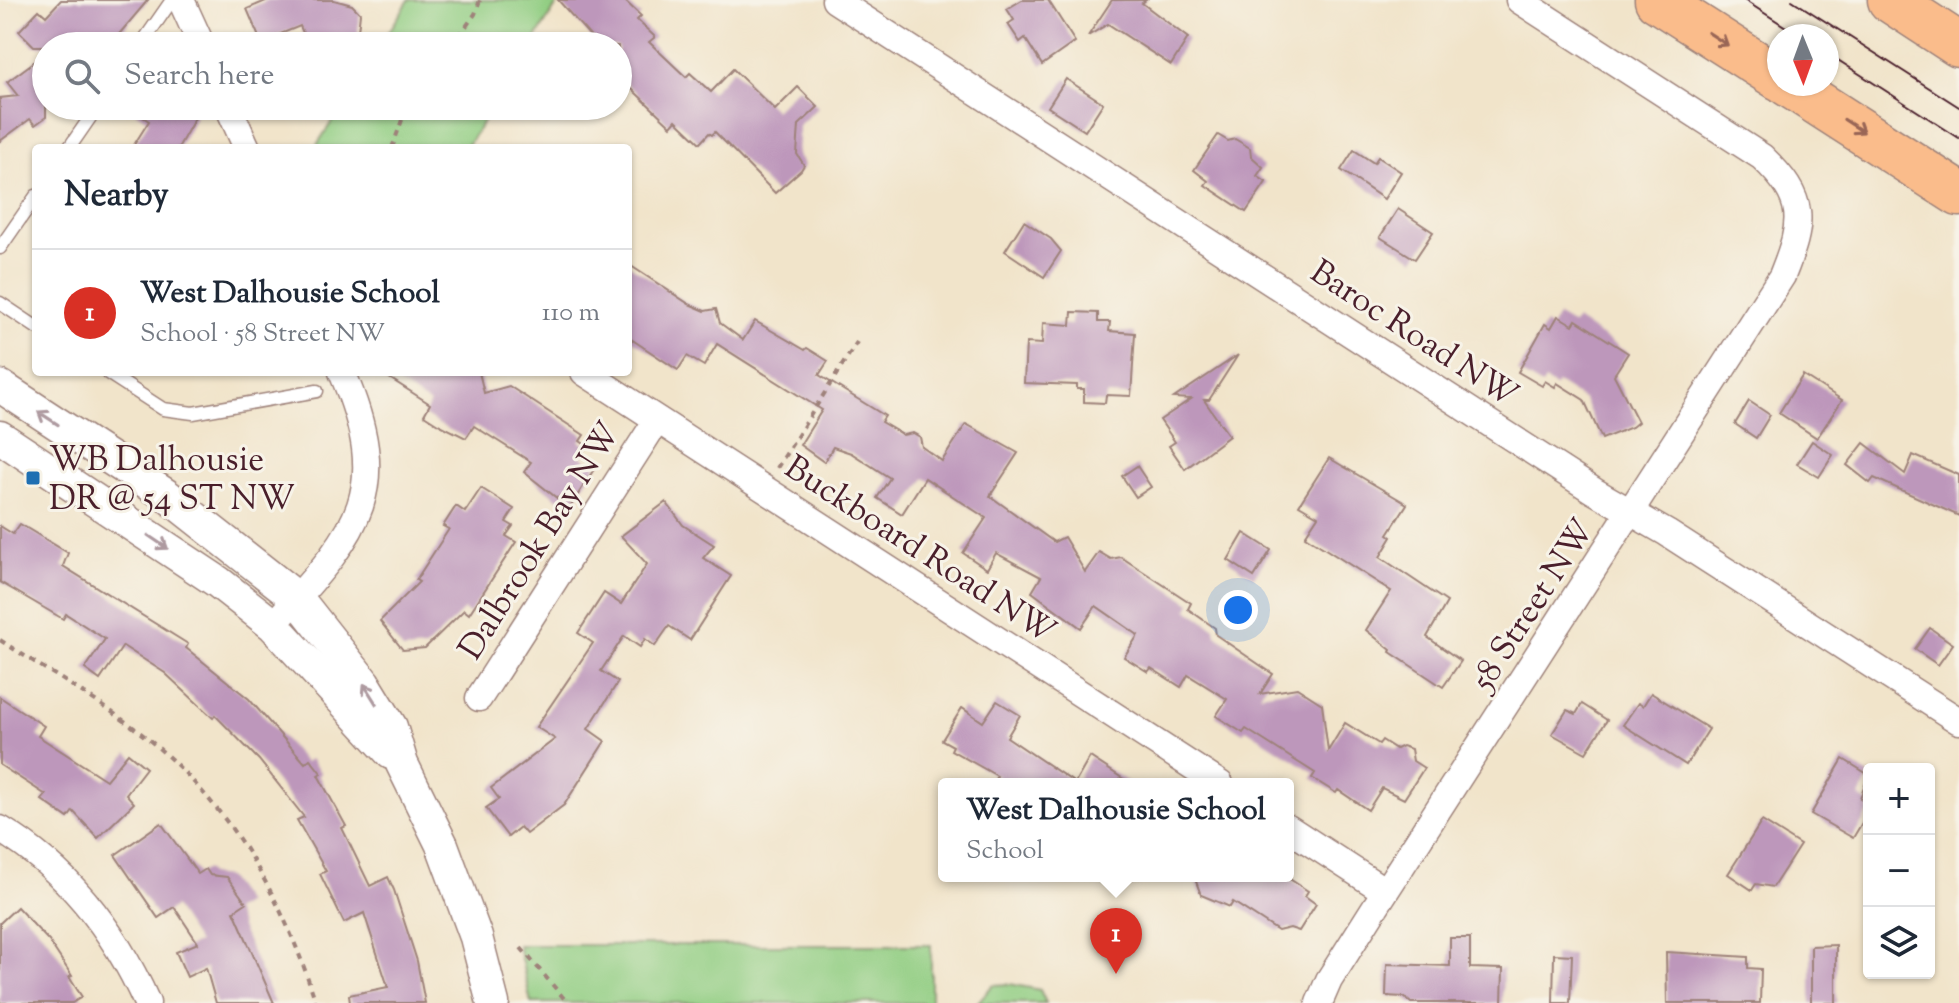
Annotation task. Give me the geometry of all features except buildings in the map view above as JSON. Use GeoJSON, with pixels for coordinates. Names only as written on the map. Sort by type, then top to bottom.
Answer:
{"type":"FeatureCollection","features":[{"type":"Feature","properties":{"kind":"highway"},"geometry":{"type":"LineString","coordinates":[[1657,0],[1767,70]]}},
{"type":"Feature","properties":{"kind":"highway"},"geometry":{"type":"LineString","coordinates":[[1890,0],[1959,45]]}},
{"type":"Feature","properties":{"kind":"highway"},"geometry":{"type":"LineString","coordinates":[[1807,96],[1959,194]]}},
{"type":"Feature","properties":{"kind":"street"},"geometry":{"type":"LineString","coordinates":[[181,0],[196,32]]}},
{"type":"Feature","properties":{"kind":"street","name":"Baroc Road NW"},"geometry":{"type":"LineString","coordinates":[[835,0],[1594,491],[1633,511],[1959,721]]}},
{"type":"Feature","properties":{"kind":"street","name":"58 Street NW"},"geometry":{"type":"LineString","coordinates":[[1319,1003],[1329,980],[1385,891],[1782,276],[1797,240],[1797,199],[1784,178],[1762,157],[1519,0]]}},
{"type":"Feature","properties":{"kind":"street"},"geometry":{"type":"LineString","coordinates":[[234,120],[245,144]]}},
{"type":"Feature","properties":{"kind":"street"},"geometry":{"type":"LineString","coordinates":[[273,625],[346,540],[362,497],[366,474],[365,435],[354,396],[344,376]]}},
{"type":"Feature","properties":{"kind":"street","name":"Buckboard Road NW"},"geometry":{"type":"LineString","coordinates":[[590,376],[1211,778]]}},
{"type":"Feature","properties":{"kind":"street"},"geometry":{"type":"LineString","coordinates":[[0,386],[166,495],[297,598],[364,683],[391,727],[402,764],[447,858],[476,937],[493,1003]]}},
{"type":"Feature","properties":{"kind":"street","name":"Dalbrook Bay NW"},"geometry":{"type":"LineString","coordinates":[[479,698],[657,420]]}},
{"type":"Feature","properties":{"kind":"street"},"geometry":{"type":"LineString","coordinates":[[0,437],[218,582],[273,625],[402,764]]}},
{"type":"Feature","properties":{"kind":"street"},"geometry":{"type":"LineString","coordinates":[[0,829],[42,858],[89,905],[125,957],[147,1003]]}},
{"type":"Feature","properties":{"kind":"street"},"geometry":{"type":"LineString","coordinates":[[1294,832],[1385,891]]}},
{"type":"Feature","properties":{"kind":"lane"},"geometry":{"type":"LineString","coordinates":[[150,32],[172,0]]}},
{"type":"Feature","properties":{"kind":"lane"},"geometry":{"type":"LineString","coordinates":[[72,144],[88,120]]}},
{"type":"Feature","properties":{"kind":"lane"},"geometry":{"type":"LineString","coordinates":[[0,248],[32,202]]}},
{"type":"Feature","properties":{"kind":"lane"},"geometry":{"type":"LineString","coordinates":[[0,303],[32,324]]}},
{"type":"Feature","properties":{"kind":"lane"},"geometry":{"type":"LineString","coordinates":[[112,376],[163,409],[193,413],[317,391]]}},
{"type":"Feature","properties":{"kind":"path"},"geometry":{"type":"LineString","coordinates":[[462,32],[475,14],[480,0]]}},
{"type":"Feature","properties":{"kind":"path"},"geometry":{"type":"LineString","coordinates":[[393,144],[402,120]]}},
{"type":"Feature","properties":{"kind":"path"},"geometry":{"type":"LineString","coordinates":[[776,470],[857,342]]}},
{"type":"Feature","properties":{"kind":"path"},"geometry":{"type":"LineString","coordinates":[[0,640],[133,727],[207,797],[246,846],[271,887],[299,949],[316,1003]]}},
{"type":"Feature","properties":{"kind":"path"},"geometry":{"type":"LineString","coordinates":[[521,948],[568,1003]]}},
{"type":"Feature","properties":{"kind":"green space"},"geometry":{"type":"Polygon","coordinates":[[[409,0],[560,0],[540,32],[389,32],[409,0]]]}},
{"type":"Feature","properties":{"kind":"green space"},"geometry":{"type":"Polygon","coordinates":[[[333,120],[484,120],[469,144],[318,144],[333,120]]]}},
{"type":"Feature","properties":{"kind":"green space"},"geometry":{"type":"Polygon","coordinates":[[[518,945],[931,945],[931,1003],[531,1003],[518,945]]]}},
{"type":"Feature","properties":{"kind":"green space"},"geometry":{"type":"Polygon","coordinates":[[[1010,984],[1040,990],[1046,1003],[977,1003],[993,985],[1010,984]]]}},
{"type":"Feature","properties":{"kind":"tram line"},"geometry":{"type":"LineString","coordinates":[[1744,0],[1781,24]]}},
{"type":"Feature","properties":{"kind":"tram line"},"geometry":{"type":"LineString","coordinates":[[1792,0],[1959,107]]}},
{"type":"Feature","properties":{"kind":"tram line"},"geometry":{"type":"LineString","coordinates":[[1839,61],[1959,138]]}},
{"type":"Feature","properties":{"kind":"place","name":"WB Dalhousie DR @ 54 ST NW"},"geometry":{"type":"Point","coordinates":[33,478]}},
{"type":"Feature","properties":{"kind":"place","name":"West Dalhousie School"},"geometry":{"type":"Point","coordinates":[1116,974]}}]}
